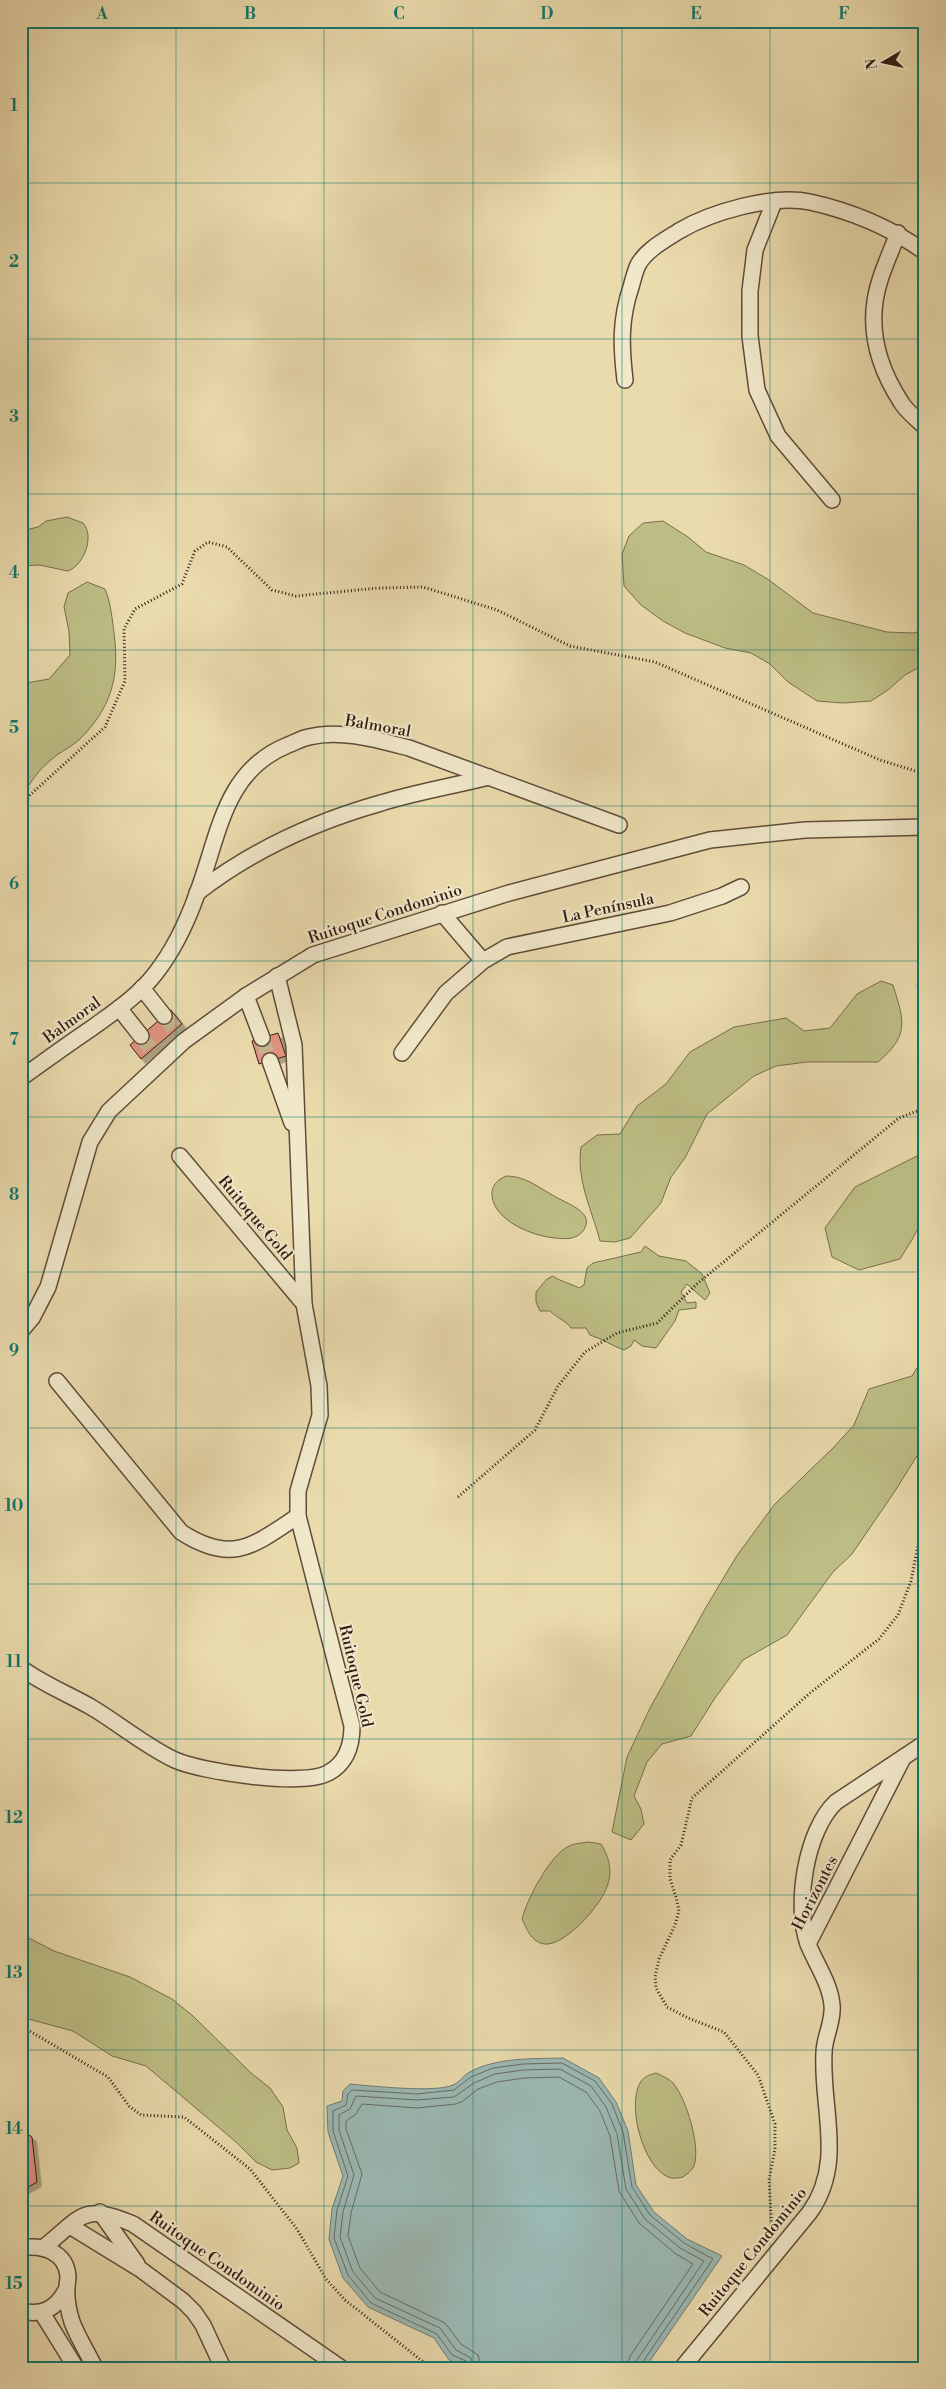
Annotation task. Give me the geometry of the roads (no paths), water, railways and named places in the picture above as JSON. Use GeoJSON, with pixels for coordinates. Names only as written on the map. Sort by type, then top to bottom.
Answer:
{"type":"FeatureCollection","features":[{"type":"Feature","properties":{"kind":"street"},"geometry":{"type":"LineString","coordinates":[[774,202],[755,250],[750,291],[750,336],[757,390],[778,436],[832,500]]}},
{"type":"Feature","properties":{"kind":"street"},"geometry":{"type":"LineString","coordinates":[[625,380],[620,344],[624,307],[638,264],[658,244],[692,223],[726,209],[774,202],[809,202],[852,215],[898,233],[925,252]]}},
{"type":"Feature","properties":{"kind":"street"},"geometry":{"type":"LineString","coordinates":[[898,233],[880,281],[874,315],[875,346],[886,376],[901,404],[925,427]]}},
{"type":"Feature","properties":{"kind":"street","name":"Balmoral"},"geometry":{"type":"LineString","coordinates":[[21,1078],[119,1008],[142,988],[168,956],[198,893],[222,817],[235,788],[251,767],[282,747],[309,737],[346,735],[380,741],[409,748],[619,825]]}},
{"type":"Feature","properties":{"kind":"street"},"geometry":{"type":"LineString","coordinates":[[198,893],[249,856],[326,821],[382,802],[489,778]]}},
{"type":"Feature","properties":{"kind":"street","name":"Ruitoque Condominio"},"geometry":{"type":"LineString","coordinates":[[21,1331],[32,1318],[48,1288],[90,1142],[109,1111],[156,1056],[180,1036],[313,955],[509,892],[710,840],[806,830],[925,827]]}},
{"type":"Feature","properties":{"kind":"street","name":"La Península"},"geometry":{"type":"LineString","coordinates":[[402,1054],[446,993],[483,961],[507,947],[670,913],[722,896],[741,887]]}},
{"type":"Feature","properties":{"kind":"street"},"geometry":{"type":"LineString","coordinates":[[442,914],[483,961]]}},
{"type":"Feature","properties":{"kind":"street","name":"Ruitoque Gold"},"geometry":{"type":"LineString","coordinates":[[21,1668],[91,1707],[174,1760],[205,1769],[239,1776],[314,1778],[328,1774],[348,1754],[352,1740],[352,1726],[298,1516],[298,1491],[320,1415],[319,1386],[304,1304],[294,1045],[277,976]]}},
{"type":"Feature","properties":{"kind":"street"},"geometry":{"type":"LineString","coordinates":[[142,988],[164,1016]]}},
{"type":"Feature","properties":{"kind":"street"},"geometry":{"type":"LineString","coordinates":[[246,996],[262,1038]]}},
{"type":"Feature","properties":{"kind":"street","name":"Balmoral"},"geometry":{"type":"LineString","coordinates":[[119,1008],[141,1036]]}},
{"type":"Feature","properties":{"kind":"street","name":"Ruitoque Gold"},"geometry":{"type":"LineString","coordinates":[[270,1061],[297,1135]]}},
{"type":"Feature","properties":{"kind":"street","name":"Ruitoque Gold"},"geometry":{"type":"LineString","coordinates":[[180,1156],[304,1304]]}},
{"type":"Feature","properties":{"kind":"street"},"geometry":{"type":"LineString","coordinates":[[57,1381],[181,1532],[198,1543],[218,1550],[239,1549],[260,1541],[298,1516]]}},
{"type":"Feature","properties":{"kind":"street","name":"Horizontes"},"geometry":{"type":"LineString","coordinates":[[808,1944],[803,1927],[802,1884],[818,1826],[826,1812],[836,1802],[925,1743]]}},
{"type":"Feature","properties":{"kind":"street","name":"Horizontes"},"geometry":{"type":"LineString","coordinates":[[808,1944],[904,1757]]}},
{"type":"Feature","properties":{"kind":"street","name":"Ruitoque Condominio"},"geometry":{"type":"LineString","coordinates":[[682,2368],[820,2197],[827,2178],[830,2150],[823,2072],[824,2050],[832,2006],[829,1989],[808,1944]]}},
{"type":"Feature","properties":{"kind":"street"},"geometry":{"type":"LineString","coordinates":[[44,2247],[80,2217],[100,2212],[140,2269]]}},
{"type":"Feature","properties":{"kind":"street","name":"Ruitoque Condominio"},"geometry":{"type":"LineString","coordinates":[[100,2212],[133,2224],[341,2368]]}},
{"type":"Feature","properties":{"kind":"street"},"geometry":{"type":"LineString","coordinates":[[63,2262],[68,2228]]}},
{"type":"Feature","properties":{"kind":"street"},"geometry":{"type":"LineString","coordinates":[[68,2228],[140,2269],[194,2312],[223,2368]]}},
{"type":"Feature","properties":{"kind":"street"},"geometry":{"type":"LineString","coordinates":[[21,2248],[32,2246],[44,2247],[55,2253],[63,2262],[68,2276],[66,2290],[72,2323],[95,2368]]}},
{"type":"Feature","properties":{"kind":"street"},"geometry":{"type":"LineString","coordinates":[[66,2290],[61,2300],[52,2308],[29,2314],[76,2368]]}},
{"type":"Feature","properties":{"kind":"water"},"geometry":{"type":"Polygon","coordinates":[[[925,975],[925,1016],[917,984],[921,976],[925,975]]]}},
{"type":"Feature","properties":{"kind":"water"},"geometry":{"type":"Polygon","coordinates":[[[563,2058],[599,2078],[616,2102],[628,2131],[636,2185],[654,2212],[687,2239],[722,2256],[645,2368],[468,2368],[449,2360],[434,2338],[368,2307],[343,2278],[329,2239],[332,2209],[343,2176],[328,2132],[327,2106],[342,2101],[343,2091],[350,2084],[403,2088],[445,2087],[455,2084],[468,2073],[502,2061],[563,2058]]]}},
{"type":"Feature","properties":{"kind":"tunnel"},"geometry":{"type":"LineString","coordinates":[[164,1016],[175,1030]]}},
{"type":"Feature","properties":{"kind":"tunnel"},"geometry":{"type":"LineString","coordinates":[[141,1036],[151,1050]]}},
{"type":"Feature","properties":{"kind":"tunnel"},"geometry":{"type":"LineString","coordinates":[[262,1038],[270,1061]]}}]}
